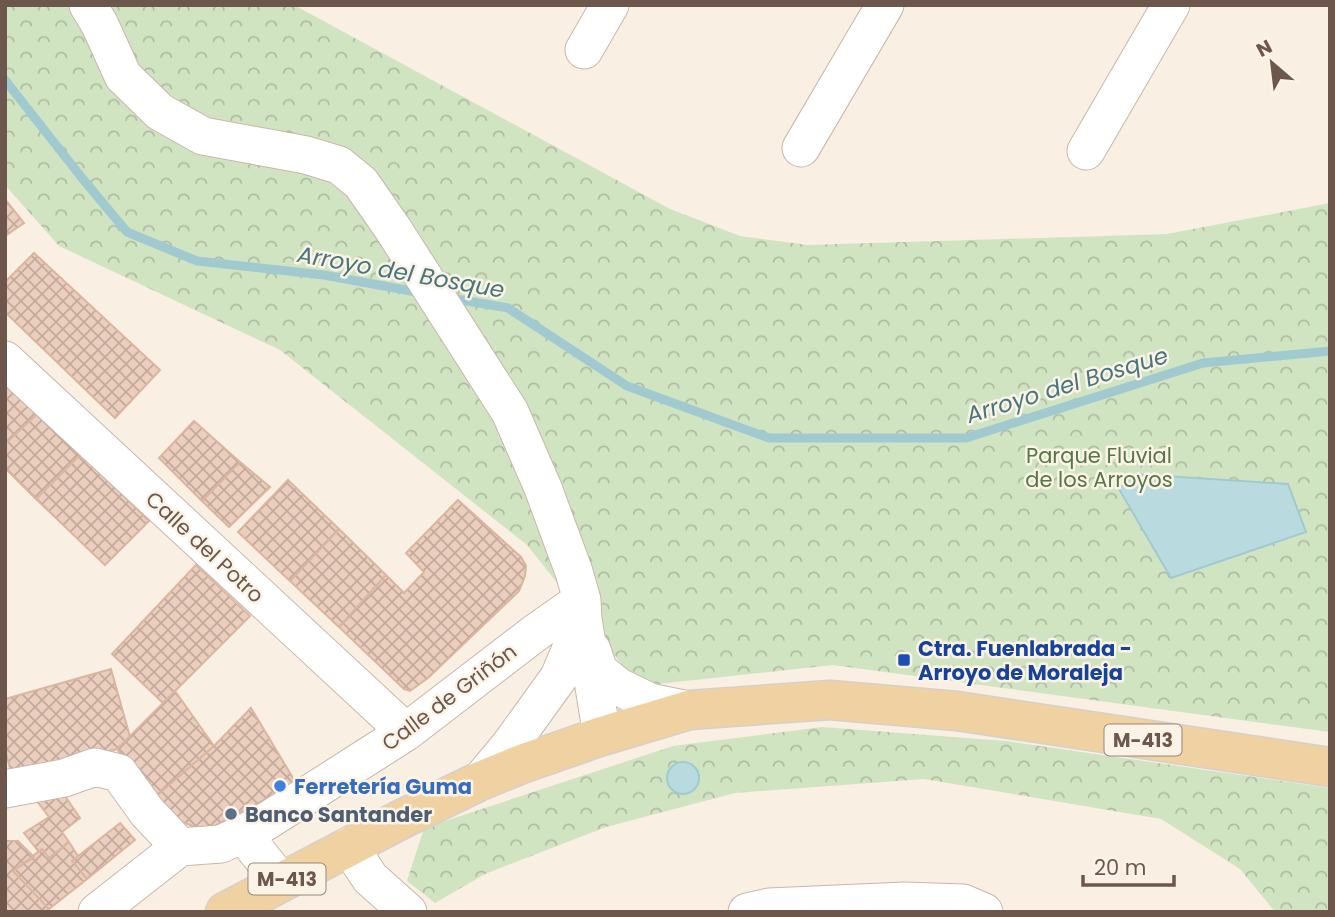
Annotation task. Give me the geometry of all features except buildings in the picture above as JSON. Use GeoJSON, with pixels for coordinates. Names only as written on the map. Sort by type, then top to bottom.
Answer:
{"type":"FeatureCollection","features":[{"type":"Feature","properties":{"kind":"main road","name":"M-413"},"geometry":{"type":"LineString","coordinates":[[225,912],[480,780],[591,740],[688,710],[831,700],[957,711],[1330,767]]}},
{"type":"Feature","properties":{"kind":"street"},"geometry":{"type":"LineString","coordinates":[[88,5],[123,76],[160,112],[203,136],[306,155],[339,165],[361,183],[510,412],[543,488],[574,572],[599,671],[620,687],[650,702],[688,710]]}},
{"type":"Feature","properties":{"kind":"street"},"geometry":{"type":"LineString","coordinates":[[584,50],[610,5]]}},
{"type":"Feature","properties":{"kind":"street"},"geometry":{"type":"LineString","coordinates":[[801,148],[885,5]]}},
{"type":"Feature","properties":{"kind":"street"},"geometry":{"type":"LineString","coordinates":[[1086,151],[1171,5]]}},
{"type":"Feature","properties":{"kind":"street","name":"Calle del Potro"},"geometry":{"type":"LineString","coordinates":[[5,360],[406,733]]}},
{"type":"Feature","properties":{"kind":"street"},"geometry":{"type":"LineString","coordinates":[[480,780],[510,746],[559,677],[583,610]]}},
{"type":"Feature","properties":{"kind":"street"},"geometry":{"type":"LineString","coordinates":[[583,610],[591,740]]}},
{"type":"Feature","properties":{"kind":"street","name":"Calle de Griñón"},"geometry":{"type":"LineString","coordinates":[[180,848],[221,844],[259,826],[406,733],[535,633],[583,610]]}},
{"type":"Feature","properties":{"kind":"street"},"geometry":{"type":"LineString","coordinates":[[559,677],[591,740]]}},
{"type":"Feature","properties":{"kind":"street"},"geometry":{"type":"LineString","coordinates":[[5,789],[64,778],[95,768],[119,773],[147,812],[180,848],[97,912]]}},
{"type":"Feature","properties":{"kind":"street"},"geometry":{"type":"LineString","coordinates":[[243,834],[281,882]]}},
{"type":"Feature","properties":{"kind":"street"},"geometry":{"type":"LineString","coordinates":[[349,846],[370,878],[408,912]]}},
{"type":"Feature","properties":{"kind":"street"},"geometry":{"type":"LineString","coordinates":[[747,912],[769,906],[905,901],[962,903],[984,912]]}},
{"type":"Feature","properties":{"kind":"green space","name":"Parque Fluvial de los Arroyos"},"geometry":{"type":"Polygon","coordinates":[[[5,5],[294,5],[670,209],[740,236],[808,245],[1167,234],[1330,203],[1330,732],[833,665],[639,686],[527,545],[280,350],[59,246],[5,185],[5,5]]]}},
{"type":"Feature","properties":{"kind":"green space"},"geometry":{"type":"Polygon","coordinates":[[[822,727],[1006,741],[1330,788],[1330,912],[1275,912],[1240,869],[1161,819],[924,779],[735,793],[606,827],[485,874],[435,903],[407,881],[424,828],[673,746],[822,727]]]}},
{"type":"Feature","properties":{"kind":"water"},"geometry":{"type":"Polygon","coordinates":[[[1134,474],[1288,484],[1306,532],[1171,578],[1119,489],[1134,474]]]}},
{"type":"Feature","properties":{"kind":"water"},"geometry":{"type":"Polygon","coordinates":[[[683,762],[695,766],[699,778],[695,790],[683,794],[671,790],[667,778],[671,766],[683,762]]]}},
{"type":"Feature","properties":{"kind":"waterway","name":"Arroyo del Bosque"},"geometry":{"type":"LineString","coordinates":[[5,80],[127,232],[197,261],[324,275],[422,293]]}},
{"type":"Feature","properties":{"kind":"waterway","name":"Arroyo del Bosque"},"geometry":{"type":"LineString","coordinates":[[450,298],[508,308],[627,386],[769,438],[966,438],[1203,363],[1330,351]]}},
{"type":"Feature","properties":{"kind":"place","name":"Ctra. Fuenlabrada - Arroyo de Moraleja"},"geometry":{"type":"Point","coordinates":[904,660]}},
{"type":"Feature","properties":{"kind":"place","name":"Ferretería Guma"},"geometry":{"type":"Point","coordinates":[280,786]}},
{"type":"Feature","properties":{"kind":"place","name":"Banco Santander"},"geometry":{"type":"Point","coordinates":[231,814]}}]}
